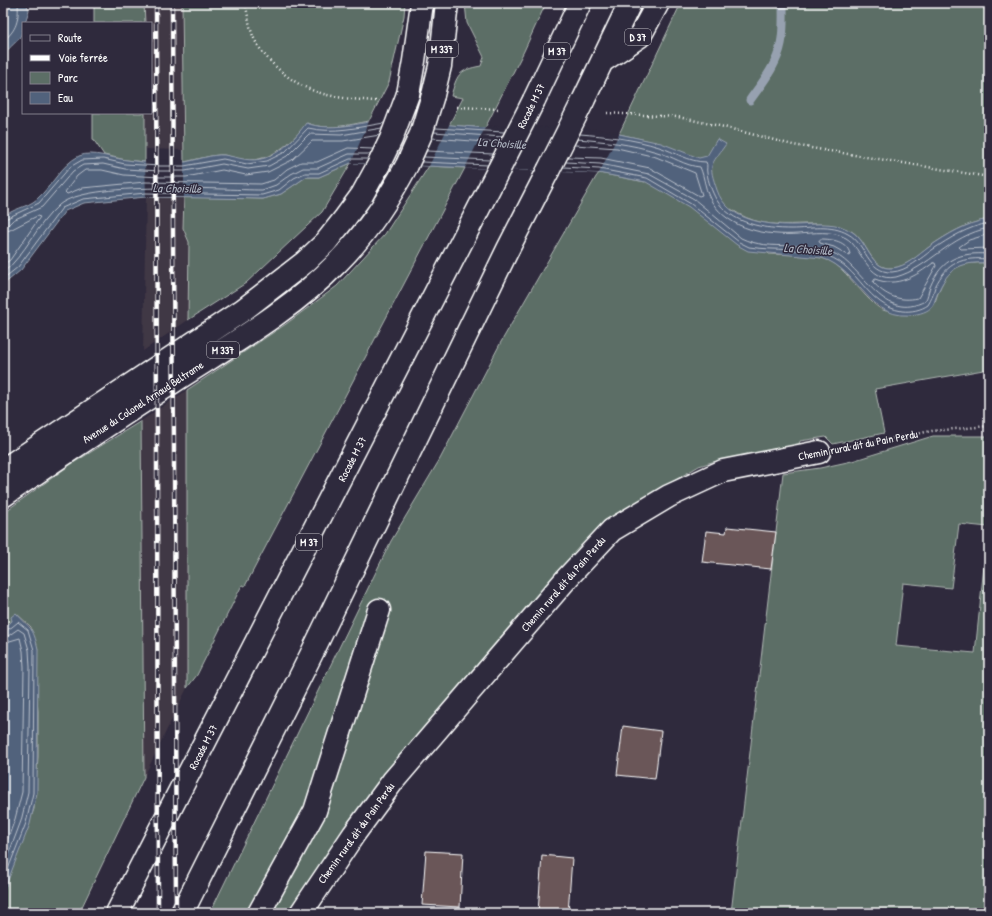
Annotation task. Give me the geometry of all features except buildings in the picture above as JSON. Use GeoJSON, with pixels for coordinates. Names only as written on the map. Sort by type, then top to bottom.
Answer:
{"type":"FeatureCollection","features":[{"type":"Feature","properties":{"kind":"main road","name":"Avenue du Colonel Arnaud Beltrame"},"geometry":{"type":"LineString","coordinates":[[3,470],[243,310],[305,262],[326,242],[362,195],[391,139],[408,94],[422,3]]}},
{"type":"Feature","properties":{"kind":"main road","name":"Avenue du Colonel Arnaud Beltrame"},"geometry":{"type":"LineString","coordinates":[[3,496],[96,432],[249,333],[316,283],[336,264],[368,228],[393,191],[421,134],[440,66],[447,3]]}},
{"type":"Feature","properties":{"kind":"main road","name":"Rocade M 37"},"geometry":{"type":"LineString","coordinates":[[117,913],[499,169],[580,3]]}},
{"type":"Feature","properties":{"kind":"main road"},"geometry":{"type":"LineString","coordinates":[[182,913],[311,655],[504,256],[604,60],[630,3]]}},
{"type":"Feature","properties":{"kind":"main road","name":"D 37"},"geometry":{"type":"LineString","coordinates":[[604,60],[640,36],[658,3]]}},
{"type":"Feature","properties":{"kind":"main road","name":"Chemin rural dit du Pain Perdu"},"geometry":{"type":"LineString","coordinates":[[301,913],[354,834],[393,781],[568,577],[612,530],[669,496],[723,471],[819,452]]}},
{"type":"Feature","properties":{"kind":"main road"},"geometry":{"type":"LineString","coordinates":[[259,913],[315,811],[379,610]]}},
{"type":"Feature","properties":{"kind":"path","name":"Chemin rural dit du Pain Perdu"},"geometry":{"type":"LineString","coordinates":[[819,452],[932,431],[989,426]]}},
{"type":"Feature","properties":{"kind":"shaded area"},"geometry":{"type":"Polygon","coordinates":[[[144,3],[182,3],[184,150],[146,149],[145,114],[152,114],[152,22],[145,22],[144,3]]]}},
{"type":"Feature","properties":{"kind":"shaded area"},"geometry":{"type":"Polygon","coordinates":[[[146,197],[184,197],[183,228],[189,242],[188,320],[143,351],[146,197]]]}},
{"type":"Feature","properties":{"kind":"shaded area"},"geometry":{"type":"Polygon","coordinates":[[[187,390],[187,688],[144,777],[141,421],[187,390]]]}},
{"type":"Feature","properties":{"kind":"green space"},"geometry":{"type":"Polygon","coordinates":[[[94,3],[144,3],[145,22],[94,22],[94,3]]]}},
{"type":"Feature","properties":{"kind":"green space"},"geometry":{"type":"Polygon","coordinates":[[[182,3],[405,3],[404,16],[389,82],[369,121],[346,126],[330,127],[322,127],[307,123],[288,144],[264,158],[255,160],[242,160],[220,155],[184,162],[182,3]]]}},
{"type":"Feature","properties":{"kind":"green space"},"geometry":{"type":"Polygon","coordinates":[[[465,3],[546,3],[524,51],[485,128],[449,125],[463,98],[451,96],[457,78],[467,69],[481,66],[484,57],[467,23],[465,3]]]}},
{"type":"Feature","properties":{"kind":"green space"},"geometry":{"type":"Polygon","coordinates":[[[681,3],[989,3],[989,219],[973,223],[950,233],[917,257],[907,263],[892,268],[884,267],[878,264],[860,239],[849,230],[819,224],[776,224],[761,222],[746,218],[731,209],[769,254],[818,257],[832,262],[846,273],[867,297],[886,311],[935,302],[943,282],[953,270],[968,264],[989,263],[989,369],[875,389],[884,433],[833,444],[826,437],[800,441],[797,451],[712,462],[699,466],[660,489],[333,846],[288,913],[210,913],[391,541],[440,459],[501,342],[596,177],[599,173],[645,182],[663,144],[619,134],[681,3]]]}},
{"type":"Feature","properties":{"kind":"green space"},"geometry":{"type":"Polygon","coordinates":[[[93,114],[145,114],[145,162],[126,160],[104,155],[93,139],[93,114]]]}},
{"type":"Feature","properties":{"kind":"green space"},"geometry":{"type":"Polygon","coordinates":[[[351,163],[322,212],[246,283],[188,320],[189,242],[183,228],[184,197],[263,199],[281,194],[306,177],[319,177],[351,163]]]}},
{"type":"Feature","properties":{"kind":"green space"},"geometry":{"type":"Polygon","coordinates":[[[429,166],[465,168],[245,586],[242,585],[197,675],[187,688],[187,390],[286,324],[337,286],[385,234],[429,166]]]}},
{"type":"Feature","properties":{"kind":"green space"},"geometry":{"type":"Polygon","coordinates":[[[141,421],[144,777],[79,913],[3,913],[3,893],[34,809],[38,757],[38,711],[31,627],[16,613],[10,624],[3,629],[3,513],[70,465],[141,421]]]}},
{"type":"Feature","properties":{"kind":"green space"},"geometry":{"type":"Polygon","coordinates":[[[933,436],[989,436],[989,913],[731,913],[783,473],[820,468],[852,461],[933,436]],[[959,524],[951,588],[903,583],[896,646],[975,653],[988,527],[959,524]]]}},
{"type":"Feature","properties":{"kind":"water"},"geometry":{"type":"Polygon","coordinates":[[[3,3],[26,3],[29,10],[25,22],[22,22],[21,34],[3,56],[3,3]]]}},
{"type":"Feature","properties":{"kind":"water","name":"La Choisille"},"geometry":{"type":"Polygon","coordinates":[[[385,119],[485,128],[578,130],[619,134],[661,143],[699,158],[707,156],[717,139],[726,144],[712,166],[712,175],[717,190],[722,200],[729,208],[748,219],[781,225],[822,224],[840,226],[850,230],[862,241],[876,262],[885,268],[892,268],[907,263],[950,233],[973,223],[989,219],[989,263],[969,264],[954,270],[944,281],[931,308],[917,314],[901,315],[887,311],[876,304],[846,273],[835,264],[822,258],[748,251],[737,245],[689,207],[646,182],[598,173],[351,163],[319,177],[306,177],[281,194],[263,199],[146,197],[84,203],[65,211],[21,270],[3,285],[3,218],[11,212],[37,199],[62,170],[79,156],[84,154],[96,154],[134,161],[163,163],[185,162],[219,155],[254,160],[265,158],[278,152],[298,134],[306,123],[315,126],[335,127],[385,119]]]}},
{"type":"Feature","properties":{"kind":"water"},"geometry":{"type":"Polygon","coordinates":[[[16,613],[33,632],[38,649],[37,793],[30,824],[3,893],[3,629],[12,621],[11,617],[16,613]]]}},
{"type":"Feature","properties":{"kind":"pier"},"geometry":{"type":"Polygon","coordinates":[[[385,117],[450,123],[429,166],[351,163],[370,119],[385,117]]]}},
{"type":"Feature","properties":{"kind":"pier"},"geometry":{"type":"Polygon","coordinates":[[[486,126],[578,128],[620,132],[599,173],[465,168],[486,126]]]}},
{"type":"Feature","properties":{"kind":"pier"},"geometry":{"type":"Polygon","coordinates":[[[145,160],[184,160],[184,197],[146,197],[145,160]]]}},
{"type":"Feature","properties":{"kind":"waterway"},"geometry":{"type":"LineString","coordinates":[[750,100],[768,74],[779,52],[783,34],[783,3]]}},
{"type":"Feature","properties":{"kind":"railway"},"geometry":{"type":"LineString","coordinates":[[156,3],[158,913]]}},
{"type":"Feature","properties":{"kind":"railway"},"geometry":{"type":"LineString","coordinates":[[172,3],[176,913]]}}]}
